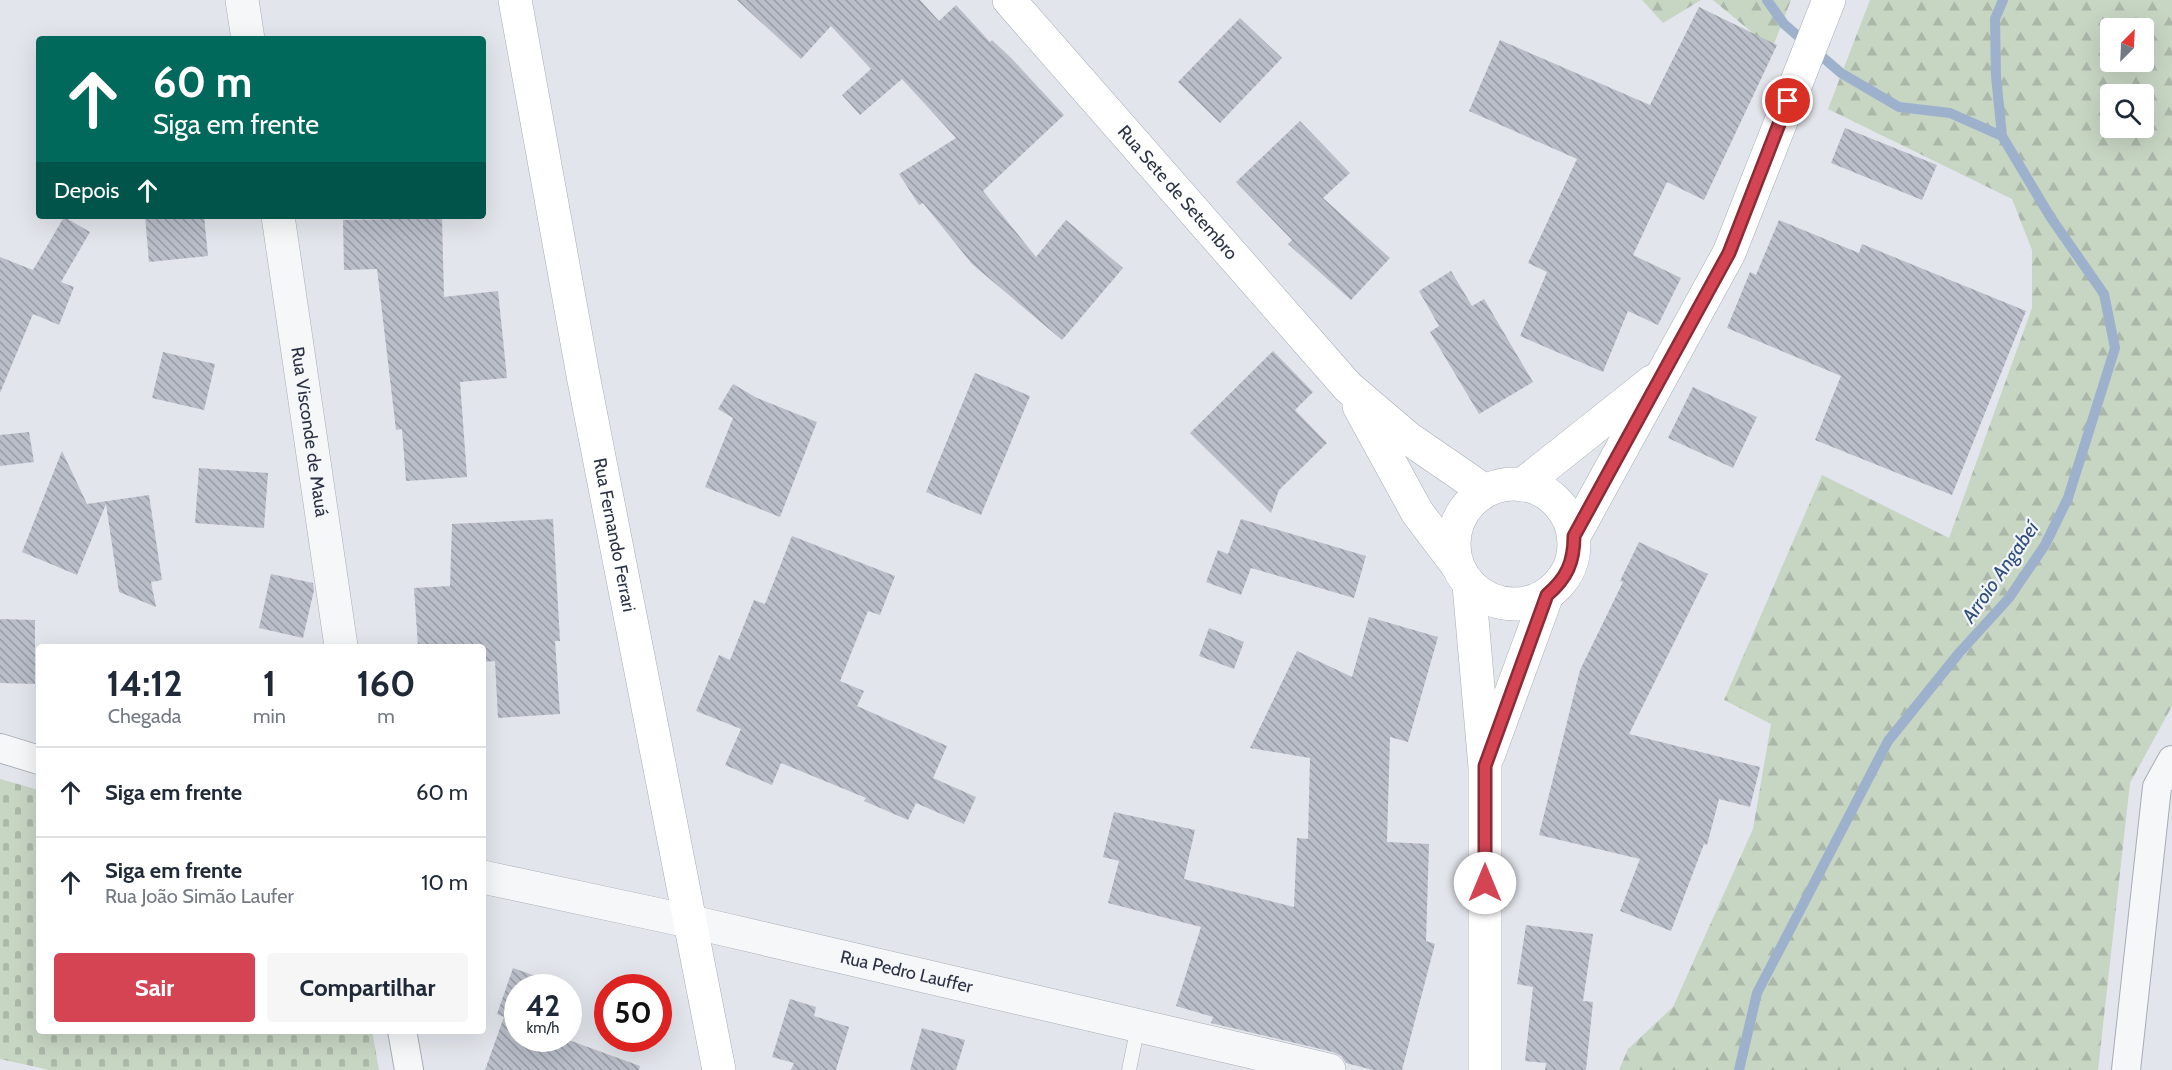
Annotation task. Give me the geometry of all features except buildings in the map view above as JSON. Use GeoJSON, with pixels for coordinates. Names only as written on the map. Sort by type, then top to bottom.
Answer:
{"type":"FeatureCollection","features":[{"type":"Feature","properties":{"kind":"main road","name":"Rua Fernando Ferrari"},"geometry":{"type":"LineString","coordinates":[[515,0],[557,237],[688,921],[719,1070]]}},
{"type":"Feature","properties":{"kind":"main road","name":"Rua Sete de Setembro"},"geometry":{"type":"LineString","coordinates":[[1010,0],[1348,387],[1408,438],[1485,491]]}},
{"type":"Feature","properties":{"kind":"main road"},"geometry":{"type":"LineString","coordinates":[[1574,536],[1729,253],[1827,7]]}},
{"type":"Feature","properties":{"kind":"main road"},"geometry":{"type":"LineString","coordinates":[[1522,485],[1662,374]]}},
{"type":"Feature","properties":{"kind":"main road","name":"Rua Sete de Setembro"},"geometry":{"type":"LineString","coordinates":[[1348,387],[1404,491],[1463,575]]}},
{"type":"Feature","properties":{"kind":"main road"},"geometry":{"type":"LineString","coordinates":[[1463,575],[1486,598],[1506,604],[1527,603],[1547,595],[1560,584],[1569,570],[1574,554],[1574,536],[1568,518],[1557,502],[1541,490],[1522,485],[1499,485],[1485,491],[1470,503],[1456,528],[1453,542],[1463,575],[1485,766],[1485,1070]]}},
{"type":"Feature","properties":{"kind":"main road"},"geometry":{"type":"LineString","coordinates":[[1485,766],[1547,595]]}},
{"type":"Feature","properties":{"kind":"street"},"geometry":{"type":"LineString","coordinates":[[242,0],[248,36]]}},
{"type":"Feature","properties":{"kind":"street","name":"Rua Visconde de Mauá"},"geometry":{"type":"LineString","coordinates":[[278,219],[341,644]]}},
{"type":"Feature","properties":{"kind":"street"},"geometry":{"type":"LineString","coordinates":[[0,748],[36,759]]}},
{"type":"Feature","properties":{"kind":"street"},"geometry":{"type":"LineString","coordinates":[[2126,1070],[2157,788],[2172,760]]}},
{"type":"Feature","properties":{"kind":"street","name":"Rua Pedro Lauffer"},"geometry":{"type":"LineString","coordinates":[[486,878],[688,921],[1329,1070]]}},
{"type":"Feature","properties":{"kind":"street"},"geometry":{"type":"LineString","coordinates":[[403,1034],[409,1070]]}},
{"type":"Feature","properties":{"kind":"lane"},"geometry":{"type":"LineString","coordinates":[[1129,1070],[1138,1026]]}},
{"type":"Feature","properties":{"kind":"green space"},"geometry":{"type":"Polygon","coordinates":[[[1642,0],[1701,0],[1663,23],[1642,0]]]}},
{"type":"Feature","properties":{"kind":"green space"},"geometry":{"type":"Polygon","coordinates":[[[1713,0],[1791,0],[1772,49],[1713,0]]]}},
{"type":"Feature","properties":{"kind":"green space"},"geometry":{"type":"Polygon","coordinates":[[[1870,0],[2172,0],[2172,706],[2130,783],[2098,1070],[1619,1070],[1628,1049],[1673,1007],[1753,829],[1771,724],[1724,700],[1822,475],[1949,538],[2032,308],[2032,250],[2012,199],[1828,109],[1870,0]]]}},
{"type":"Feature","properties":{"kind":"green space"},"geometry":{"type":"Polygon","coordinates":[[[0,779],[36,789],[36,1034],[373,1034],[379,1070],[50,1070],[0,1059],[0,779]]]}},
{"type":"Feature","properties":{"kind":"waterway"},"geometry":{"type":"LineString","coordinates":[[1767,0],[1784,24],[1841,73],[1899,107],[1950,113],[2002,136]]}},
{"type":"Feature","properties":{"kind":"waterway","name":"Arroio Angabeí"},"geometry":{"type":"LineString","coordinates":[[1739,1070],[1757,993],[1888,741],[1959,653],[2009,598],[2045,545],[2068,498],[2115,348],[2104,294],[2051,218],[2002,136],[1996,76],[1995,19],[2003,0]]}},
{"type":"Feature","properties":{"kind":"route"},"geometry":{"type":"LineString","coordinates":[[1485,883],[1485,766],[1547,595],[1560,584],[1569,570],[1574,554],[1574,536],[1729,253],[1788,101]]}}]}
